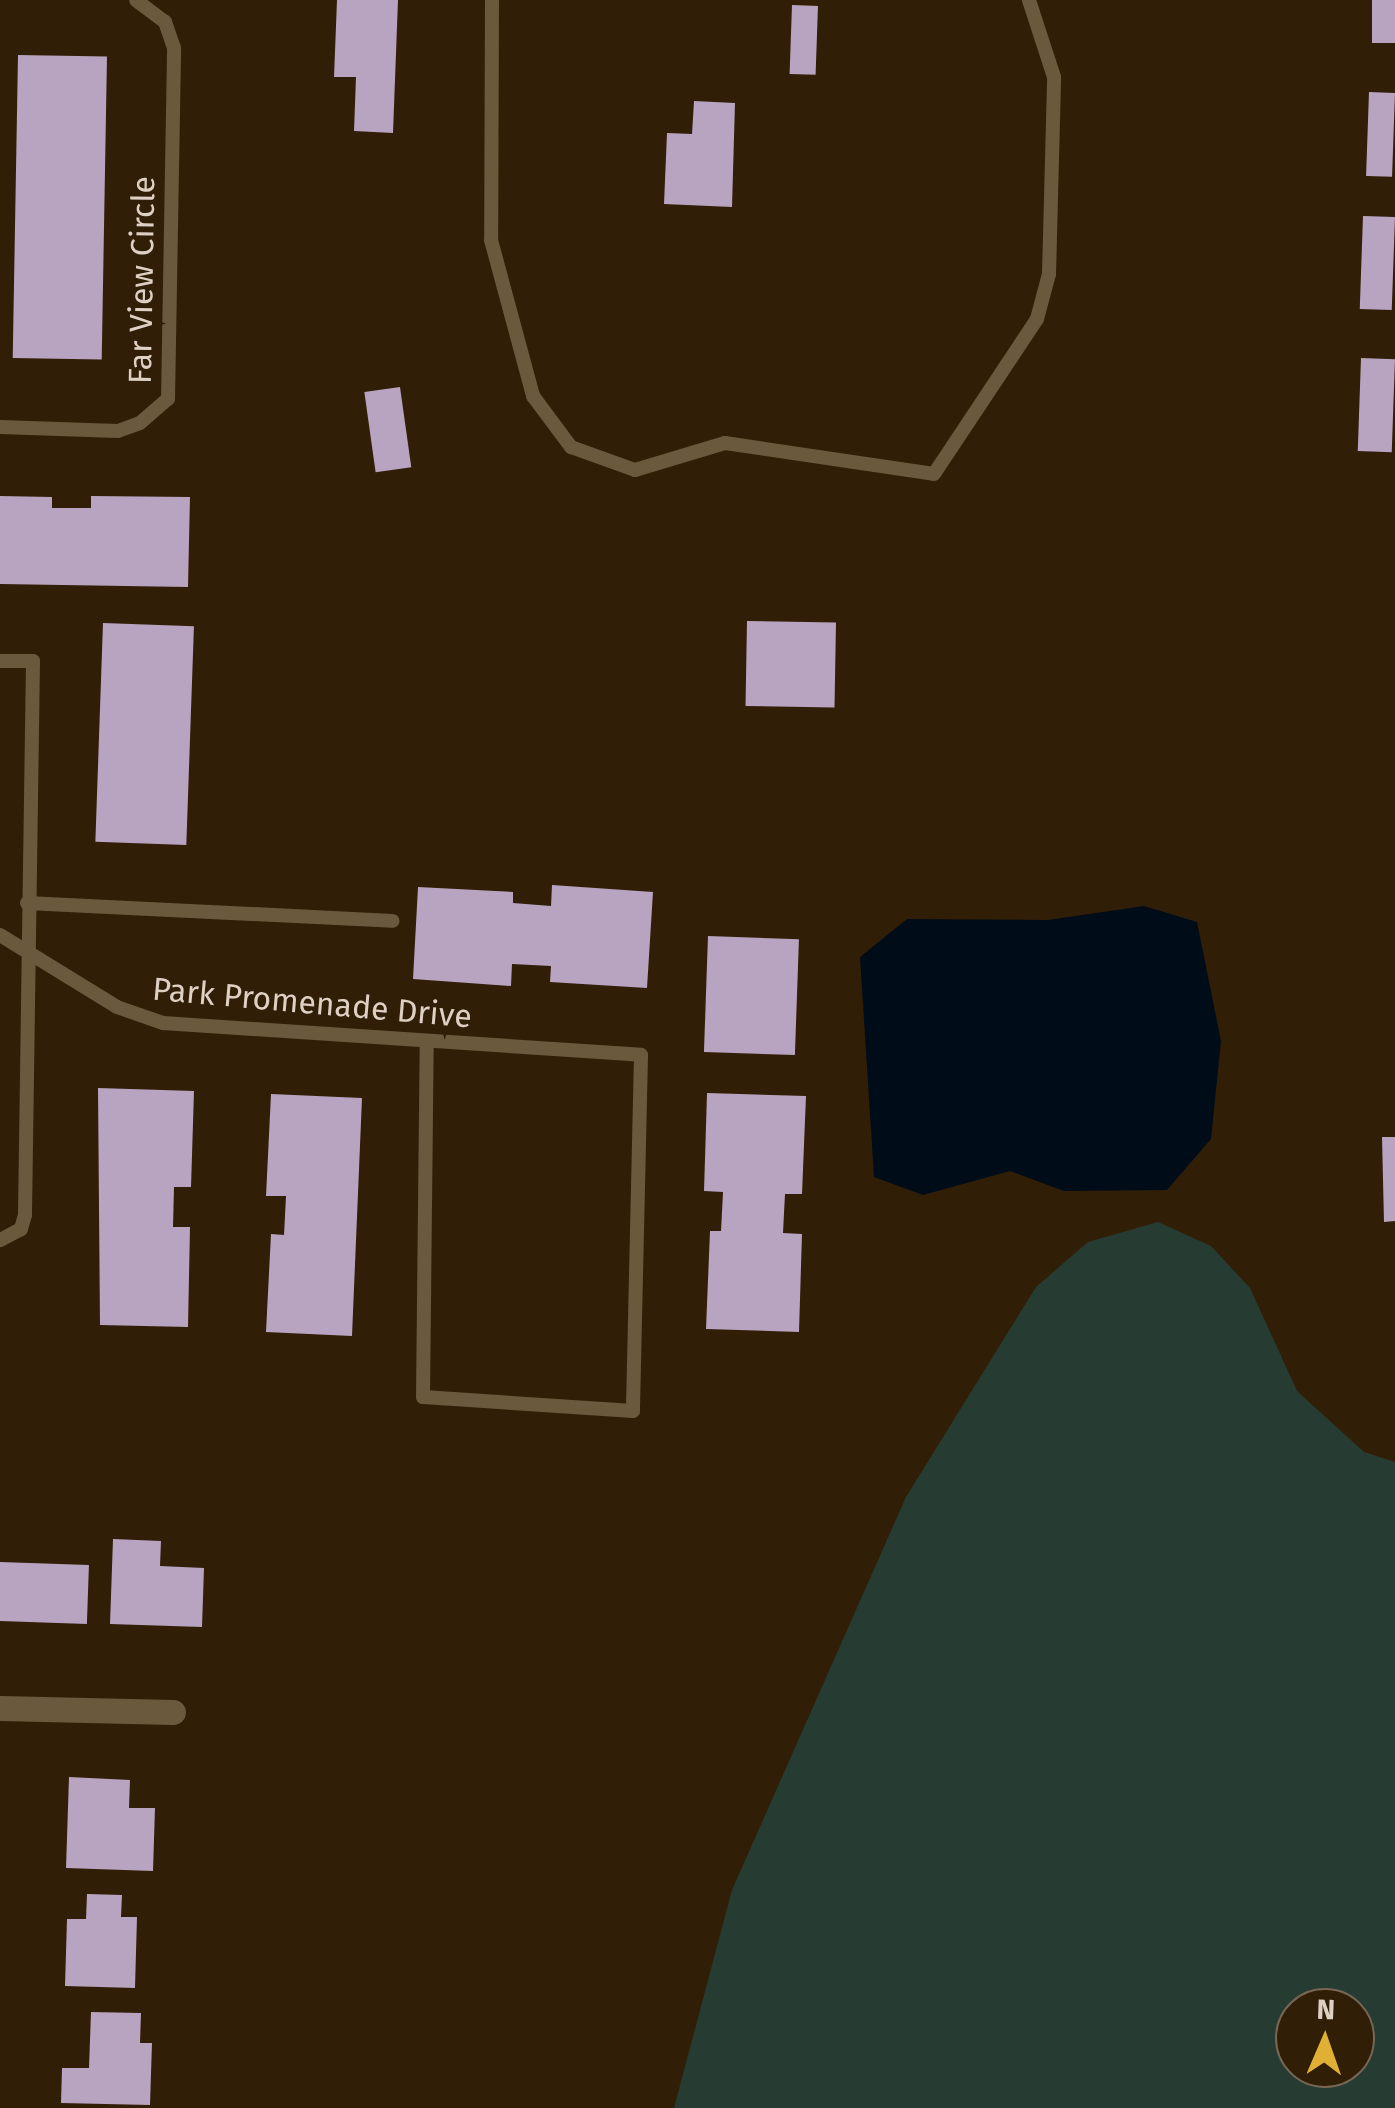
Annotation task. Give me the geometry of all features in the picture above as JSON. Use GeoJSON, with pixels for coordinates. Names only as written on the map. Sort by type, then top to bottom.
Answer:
{"type":"FeatureCollection","features":[{"type":"Feature","properties":{"kind":"street"},"geometry":{"type":"LineString","coordinates":[[0,1708],[173,1712]]}},
{"type":"Feature","properties":{"kind":"lane","name":"Far View Circle"},"geometry":{"type":"LineString","coordinates":[[0,427],[118,431],[140,424],[168,399],[174,48],[165,22],[136,0]]}},
{"type":"Feature","properties":{"kind":"lane"},"geometry":{"type":"LineString","coordinates":[[492,0],[491,240],[533,396],[571,447],[635,470],[725,443],[934,474],[1037,319],[1048,274],[1054,77],[1030,0]]}},
{"type":"Feature","properties":{"kind":"lane"},"geometry":{"type":"LineString","coordinates":[[0,661],[33,661],[25,952],[25,1215],[20,1229],[0,1240]]}},
{"type":"Feature","properties":{"kind":"lane"},"geometry":{"type":"LineString","coordinates":[[27,903],[393,922]]}},
{"type":"Feature","properties":{"kind":"lane","name":"Park Promenade Drive"},"geometry":{"type":"LineString","coordinates":[[0,935],[117,1007],[162,1023],[640,1056],[633,1411],[423,1397],[428,1044]]}},
{"type":"Feature","properties":{"kind":"green space"},"geometry":{"type":"Polygon","coordinates":[[[1158,1222],[1211,1246],[1250,1288],[1297,1391],[1364,1452],[1395,1462],[1395,2108],[674,2108],[732,1890],[906,1497],[1036,1287],[1088,1242],[1158,1222]]]}},
{"type":"Feature","properties":{"kind":"shaded area"},"geometry":{"type":"Polygon","coordinates":[[[1144,906],[1197,922],[1221,1041],[1211,1139],[1167,1190],[1064,1191],[1010,1171],[923,1195],[874,1177],[860,957],[907,919],[1048,920],[1144,906]]]}},
{"type":"Feature","properties":{"kind":"building"},"geometry":{"type":"Polygon","coordinates":[[[337,0],[398,0],[393,133],[354,131],[356,77],[334,77],[337,0]]]}},
{"type":"Feature","properties":{"kind":"building"},"geometry":{"type":"Polygon","coordinates":[[[1372,0],[1395,0],[1395,43],[1372,43],[1372,0]]]}},
{"type":"Feature","properties":{"kind":"building"},"geometry":{"type":"Polygon","coordinates":[[[792,5],[818,6],[816,75],[790,74],[792,5]]]}},
{"type":"Feature","properties":{"kind":"building"},"geometry":{"type":"Polygon","coordinates":[[[18,55],[107,57],[102,360],[13,358],[18,55]]]}},
{"type":"Feature","properties":{"kind":"building"},"geometry":{"type":"Polygon","coordinates":[[[1369,92],[1395,93],[1392,177],[1366,176],[1369,92]]]}},
{"type":"Feature","properties":{"kind":"building"},"geometry":{"type":"Polygon","coordinates":[[[694,101],[735,103],[732,207],[664,204],[667,133],[692,134],[694,101]]]}},
{"type":"Feature","properties":{"kind":"building"},"geometry":{"type":"Polygon","coordinates":[[[1363,216],[1395,217],[1392,310],[1360,309],[1363,216]]]}},
{"type":"Feature","properties":{"kind":"building"},"geometry":{"type":"Polygon","coordinates":[[[1361,358],[1395,359],[1392,452],[1358,451],[1361,358]]]}},
{"type":"Feature","properties":{"kind":"building"},"geometry":{"type":"Polygon","coordinates":[[[400,387],[411,467],[376,472],[364,392],[400,387]]]}},
{"type":"Feature","properties":{"kind":"building"},"geometry":{"type":"Polygon","coordinates":[[[0,496],[52,497],[52,508],[91,508],[91,496],[190,497],[188,587],[0,584],[0,496]]]}},
{"type":"Feature","properties":{"kind":"building"},"geometry":{"type":"Polygon","coordinates":[[[747,621],[836,623],[835,708],[746,706],[747,621]]]}},
{"type":"Feature","properties":{"kind":"building"},"geometry":{"type":"Polygon","coordinates":[[[103,623],[194,626],[186,845],[95,842],[103,623]]]}},
{"type":"Feature","properties":{"kind":"building"},"geometry":{"type":"Polygon","coordinates":[[[552,885],[653,892],[647,988],[550,982],[551,966],[512,964],[511,986],[413,979],[418,887],[513,892],[513,903],[551,906],[552,885]]]}},
{"type":"Feature","properties":{"kind":"building"},"geometry":{"type":"Polygon","coordinates":[[[708,936],[799,939],[795,1055],[704,1052],[708,936]]]}},
{"type":"Feature","properties":{"kind":"building"},"geometry":{"type":"Polygon","coordinates":[[[98,1088],[194,1091],[191,1187],[174,1187],[173,1227],[190,1227],[188,1327],[100,1325],[98,1088]]]}},
{"type":"Feature","properties":{"kind":"building"},"geometry":{"type":"Polygon","coordinates":[[[707,1093],[806,1096],[802,1194],[785,1194],[783,1233],[802,1234],[799,1332],[706,1329],[710,1231],[721,1231],[723,1192],[704,1191],[707,1093]]]}},
{"type":"Feature","properties":{"kind":"building"},"geometry":{"type":"Polygon","coordinates":[[[271,1094],[362,1098],[352,1336],[266,1332],[271,1234],[284,1235],[286,1196],[266,1196],[271,1094]]]}},
{"type":"Feature","properties":{"kind":"building"},"geometry":{"type":"Polygon","coordinates":[[[1382,1137],[1395,1137],[1395,1221],[1384,1222],[1382,1137]]]}},
{"type":"Feature","properties":{"kind":"building"},"geometry":{"type":"Polygon","coordinates":[[[113,1539],[161,1541],[160,1566],[204,1568],[202,1627],[110,1624],[113,1539]]]}},
{"type":"Feature","properties":{"kind":"building"},"geometry":{"type":"Polygon","coordinates":[[[0,1562],[89,1565],[87,1624],[0,1621],[0,1562]]]}},
{"type":"Feature","properties":{"kind":"building"},"geometry":{"type":"Polygon","coordinates":[[[69,1777],[130,1780],[129,1808],[155,1808],[153,1871],[66,1868],[69,1777]]]}},
{"type":"Feature","properties":{"kind":"building"},"geometry":{"type":"Polygon","coordinates":[[[87,1894],[122,1895],[121,1917],[137,1917],[135,1988],[65,1986],[67,1919],[86,1919],[87,1894]]]}},
{"type":"Feature","properties":{"kind":"building"},"geometry":{"type":"Polygon","coordinates":[[[91,2012],[141,2013],[140,2043],[152,2043],[150,2105],[61,2103],[62,2068],[89,2068],[91,2012]]]}}]}
